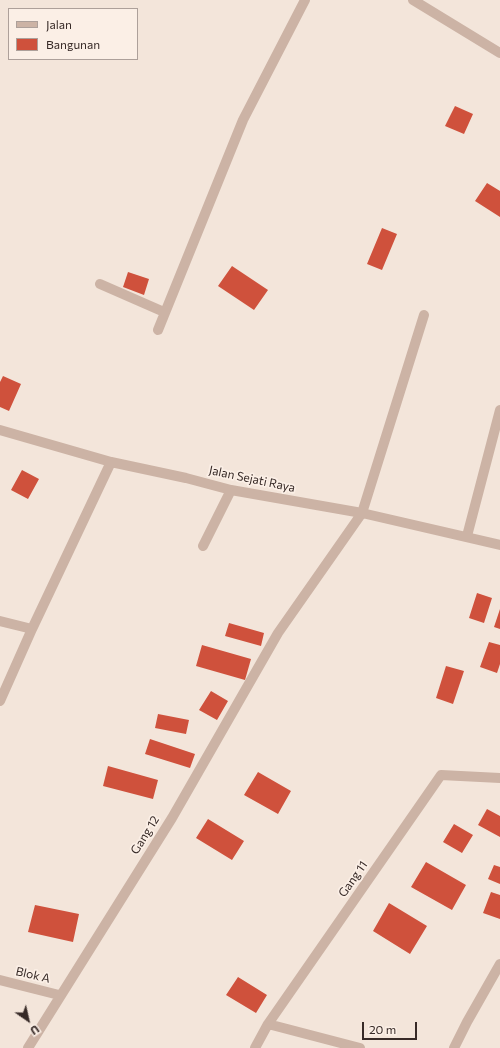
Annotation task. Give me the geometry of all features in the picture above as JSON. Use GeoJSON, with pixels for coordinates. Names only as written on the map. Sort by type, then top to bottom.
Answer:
{"type":"FeatureCollection","features":[{"type":"Feature","properties":{"kind":"street"},"geometry":{"type":"LineString","coordinates":[[158,330],[243,120],[304,0]]}},
{"type":"Feature","properties":{"kind":"street"},"geometry":{"type":"LineString","coordinates":[[413,0],[500,52]]}},
{"type":"Feature","properties":{"kind":"street"},"geometry":{"type":"LineString","coordinates":[[100,284],[164,312]]}},
{"type":"Feature","properties":{"kind":"street","name":"Gang 12"},"geometry":{"type":"LineString","coordinates":[[28,1048],[59,995],[172,818],[278,633],[362,513],[424,315]]}},
{"type":"Feature","properties":{"kind":"street"},"geometry":{"type":"LineString","coordinates":[[467,536],[500,410]]}},
{"type":"Feature","properties":{"kind":"street","name":"Jalan Sejati Raya"},"geometry":{"type":"LineString","coordinates":[[0,430],[112,462],[186,478],[230,490],[362,513],[467,536],[500,545]]}},
{"type":"Feature","properties":{"kind":"street"},"geometry":{"type":"LineString","coordinates":[[0,701],[32,629],[112,462]]}},
{"type":"Feature","properties":{"kind":"street"},"geometry":{"type":"LineString","coordinates":[[203,546],[230,490]]}},
{"type":"Feature","properties":{"kind":"street"},"geometry":{"type":"LineString","coordinates":[[0,621],[32,629]]}},
{"type":"Feature","properties":{"kind":"street","name":"Gang 11"},"geometry":{"type":"LineString","coordinates":[[255,1048],[268,1024],[441,775],[500,778]]}},
{"type":"Feature","properties":{"kind":"street"},"geometry":{"type":"LineString","coordinates":[[454,1048],[466,1022],[500,964]]}},
{"type":"Feature","properties":{"kind":"street","name":"Blok A"},"geometry":{"type":"LineString","coordinates":[[0,980],[59,995]]}},
{"type":"Feature","properties":{"kind":"street"},"geometry":{"type":"LineString","coordinates":[[268,1024],[360,1048]]}},
{"type":"Feature","properties":{"kind":"building"},"geometry":{"type":"Polygon","coordinates":[[[455,106],[473,114],[464,134],[445,126],[455,106]]]}},
{"type":"Feature","properties":{"kind":"building"},"geometry":{"type":"Polygon","coordinates":[[[487,183],[500,191],[500,217],[475,201],[487,183]]]}},
{"type":"Feature","properties":{"kind":"building"},"geometry":{"type":"Polygon","coordinates":[[[382,228],[397,234],[382,270],[367,264],[382,228]]]}},
{"type":"Feature","properties":{"kind":"building"},"geometry":{"type":"Polygon","coordinates":[[[232,266],[268,290],[254,310],[218,286],[232,266]]]}},
{"type":"Feature","properties":{"kind":"building"},"geometry":{"type":"Polygon","coordinates":[[[128,272],[149,279],[144,295],[123,287],[128,272]]]}},
{"type":"Feature","properties":{"kind":"building"},"geometry":{"type":"Polygon","coordinates":[[[3,376],[21,384],[9,411],[0,407],[0,382],[3,376]]]}},
{"type":"Feature","properties":{"kind":"building"},"geometry":{"type":"Polygon","coordinates":[[[22,470],[39,479],[28,499],[11,490],[22,470]]]}},
{"type":"Feature","properties":{"kind":"building"},"geometry":{"type":"Polygon","coordinates":[[[477,593],[492,598],[484,623],[469,618],[477,593]]]}},
{"type":"Feature","properties":{"kind":"building"},"geometry":{"type":"Polygon","coordinates":[[[500,609],[500,629],[494,627],[500,609]]]}},
{"type":"Feature","properties":{"kind":"building"},"geometry":{"type":"Polygon","coordinates":[[[229,623],[264,633],[261,646],[225,636],[229,623]]]}},
{"type":"Feature","properties":{"kind":"building"},"geometry":{"type":"Polygon","coordinates":[[[489,642],[500,645],[500,664],[497,673],[480,667],[489,642]]]}},
{"type":"Feature","properties":{"kind":"building"},"geometry":{"type":"Polygon","coordinates":[[[202,645],[251,659],[245,680],[196,666],[202,645]]]}},
{"type":"Feature","properties":{"kind":"building"},"geometry":{"type":"Polygon","coordinates":[[[446,666],[464,671],[453,704],[436,698],[446,666]]]}},
{"type":"Feature","properties":{"kind":"building"},"geometry":{"type":"Polygon","coordinates":[[[211,691],[228,701],[217,720],[199,710],[211,691]]]}},
{"type":"Feature","properties":{"kind":"building"},"geometry":{"type":"Polygon","coordinates":[[[158,714],[189,720],[186,734],[155,728],[158,714]]]}},
{"type":"Feature","properties":{"kind":"building"},"geometry":{"type":"Polygon","coordinates":[[[150,739],[195,754],[190,768],[145,754],[150,739]]]}},
{"type":"Feature","properties":{"kind":"building"},"geometry":{"type":"Polygon","coordinates":[[[108,766],[158,780],[153,799],[103,786],[108,766]]]}},
{"type":"Feature","properties":{"kind":"building"},"geometry":{"type":"Polygon","coordinates":[[[258,772],[291,791],[278,814],[244,795],[258,772]]]}},
{"type":"Feature","properties":{"kind":"building"},"geometry":{"type":"Polygon","coordinates":[[[487,809],[500,816],[500,837],[478,825],[487,809]]]}},
{"type":"Feature","properties":{"kind":"building"},"geometry":{"type":"Polygon","coordinates":[[[208,819],[244,841],[232,860],[196,838],[208,819]]]}},
{"type":"Feature","properties":{"kind":"building"},"geometry":{"type":"Polygon","coordinates":[[[454,824],[473,835],[462,853],[443,842],[454,824]]]}},
{"type":"Feature","properties":{"kind":"building"},"geometry":{"type":"Polygon","coordinates":[[[426,862],[466,885],[452,910],[411,887],[426,862]]]}},
{"type":"Feature","properties":{"kind":"building"},"geometry":{"type":"Polygon","coordinates":[[[494,865],[500,867],[500,884],[488,879],[494,865]]]}},
{"type":"Feature","properties":{"kind":"building"},"geometry":{"type":"Polygon","coordinates":[[[491,892],[500,895],[500,919],[483,913],[491,892]]]}},
{"type":"Feature","properties":{"kind":"building"},"geometry":{"type":"Polygon","coordinates":[[[389,903],[427,926],[410,954],[373,931],[389,903]]]}},
{"type":"Feature","properties":{"kind":"building"},"geometry":{"type":"Polygon","coordinates":[[[35,905],[79,914],[73,942],[28,932],[35,905]]]}},
{"type":"Feature","properties":{"kind":"building"},"geometry":{"type":"Polygon","coordinates":[[[238,977],[267,995],[256,1013],[226,995],[238,977]]]}}]}
